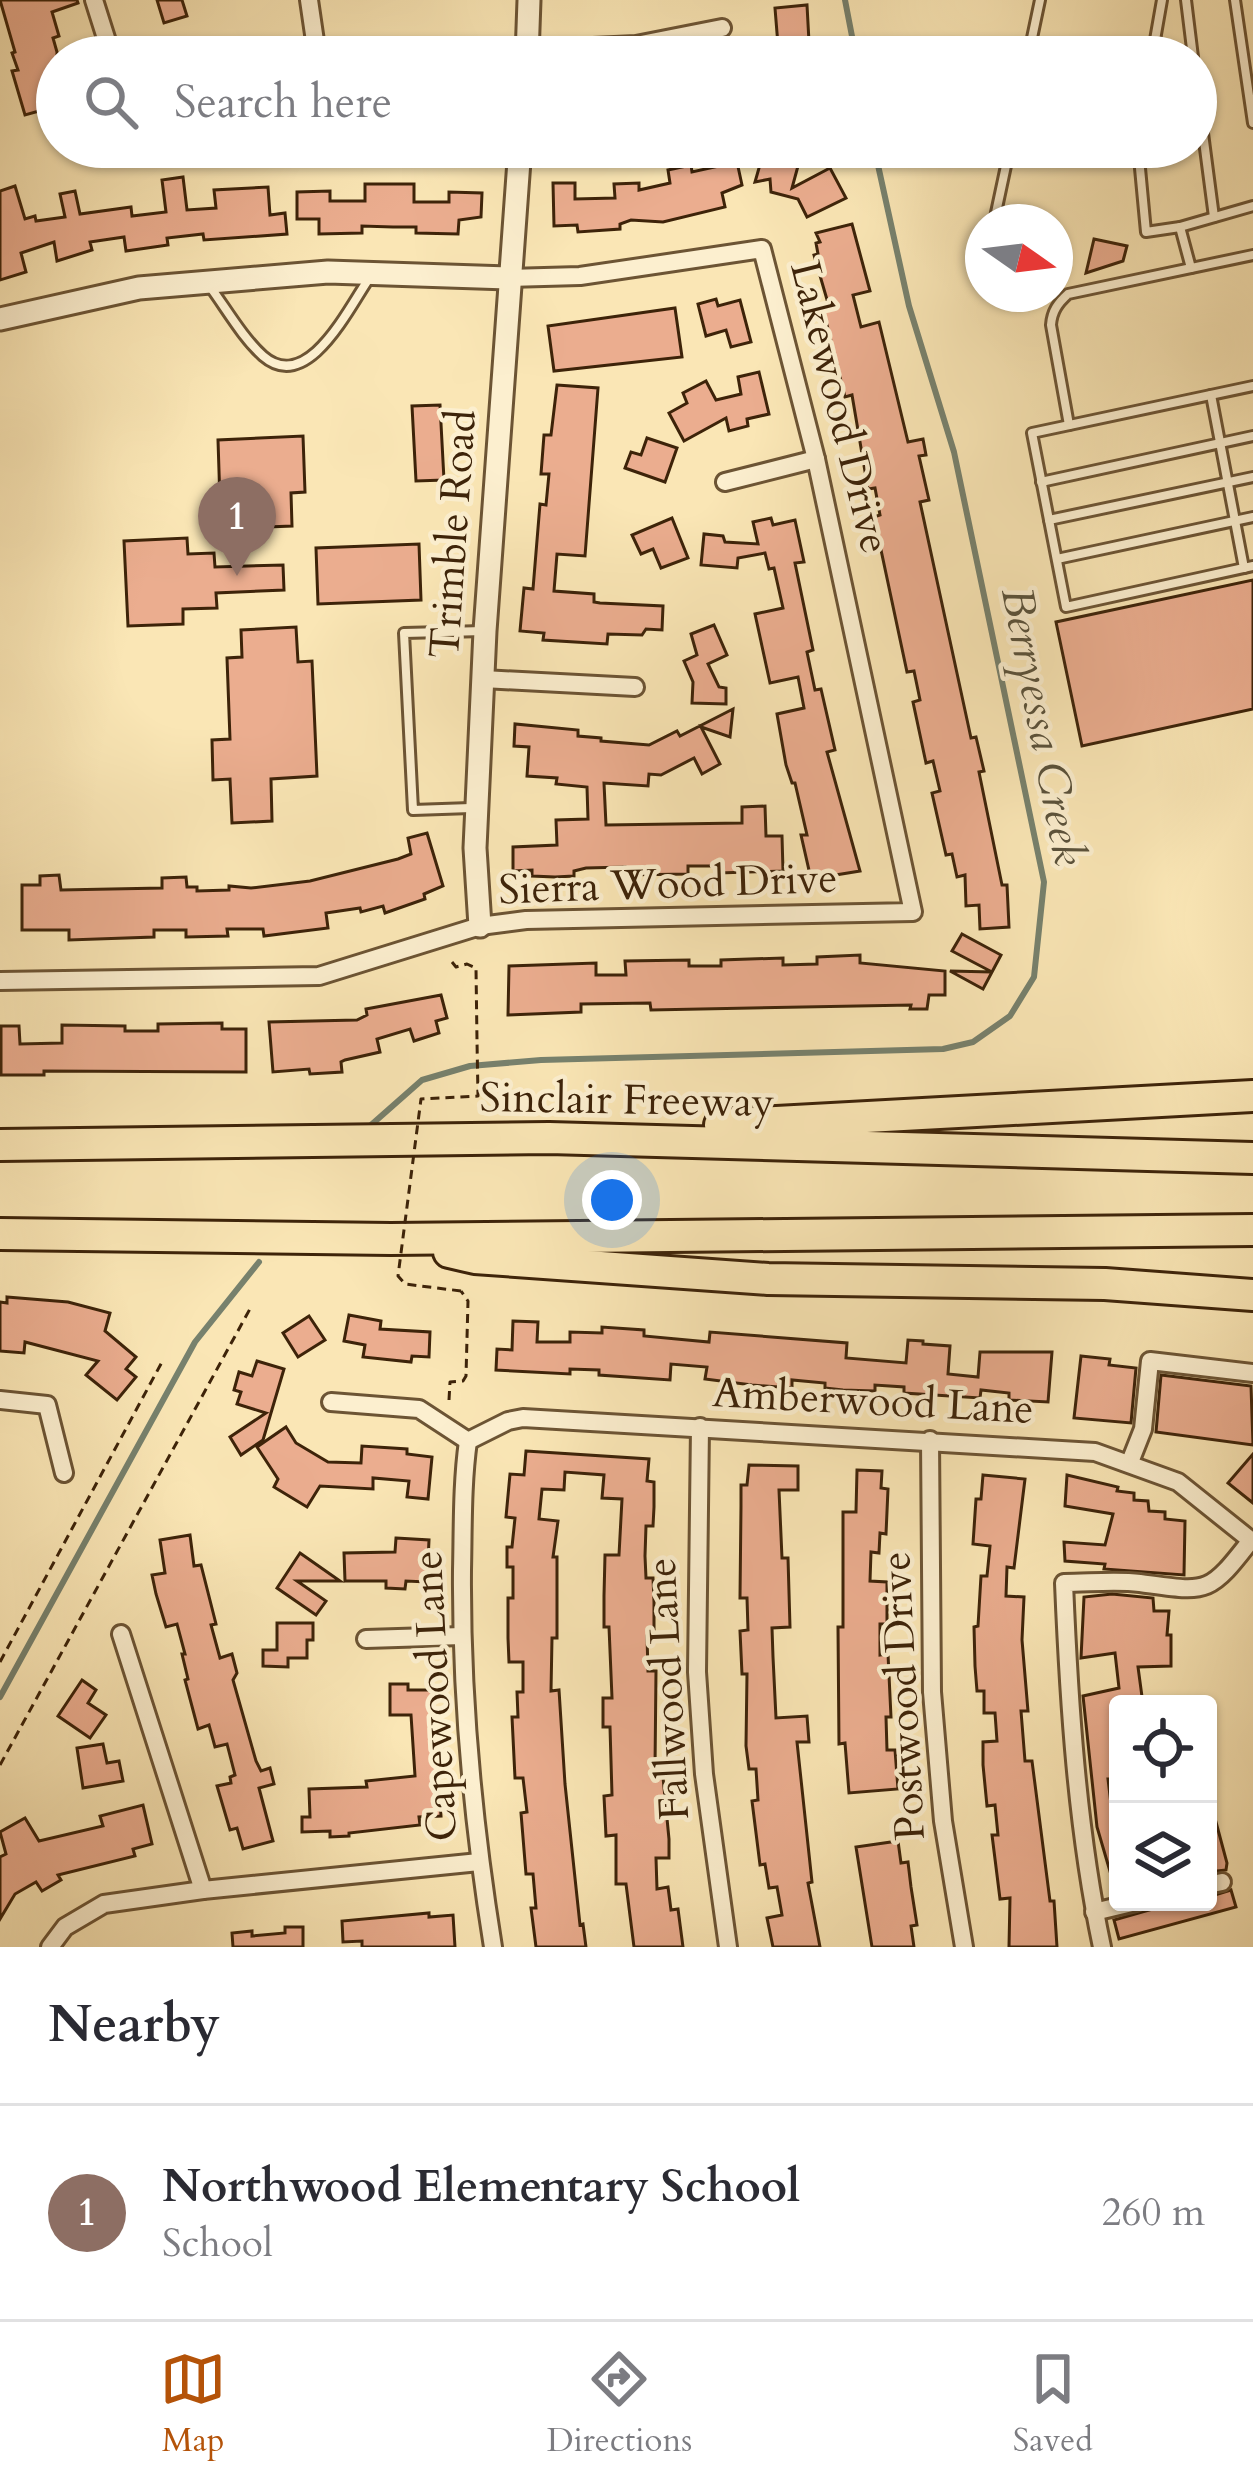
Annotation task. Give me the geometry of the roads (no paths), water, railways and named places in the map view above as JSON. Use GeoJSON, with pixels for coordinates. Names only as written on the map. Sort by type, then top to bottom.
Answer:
{"type":"FeatureCollection","features":[{"type":"Feature","properties":{"kind":"highway"},"geometry":{"type":"LineString","coordinates":[[549,1138],[1253,1096]]}},
{"type":"Feature","properties":{"kind":"highway"},"geometry":{"type":"LineString","coordinates":[[1080,1106],[1253,1110]]}},
{"type":"Feature","properties":{"kind":"highway","name":"Sinclair Freeway"},"geometry":{"type":"LineString","coordinates":[[0,1145],[549,1138],[1253,1158]]}},
{"type":"Feature","properties":{"kind":"highway"},"geometry":{"type":"LineString","coordinates":[[0,1234],[391,1239],[1253,1230]]}},
{"type":"Feature","properties":{"kind":"highway"},"geometry":{"type":"LineString","coordinates":[[391,1239],[475,1258],[672,1274],[1105,1284],[1253,1295]]}},
{"type":"Feature","properties":{"kind":"highway"},"geometry":{"type":"LineString","coordinates":[[1105,1284],[1253,1277]]}},
{"type":"Feature","properties":{"kind":"street"},"geometry":{"type":"LineString","coordinates":[[94,0],[105,36]]}},
{"type":"Feature","properties":{"kind":"street"},"geometry":{"type":"LineString","coordinates":[[309,0],[314,36]]}},
{"type":"Feature","properties":{"kind":"street"},"geometry":{"type":"LineString","coordinates":[[528,36],[529,0]]}},
{"type":"Feature","properties":{"kind":"street"},"geometry":{"type":"LineString","coordinates":[[682,36],[722,28]]}},
{"type":"Feature","properties":{"kind":"street","name":"Trimble Road"},"geometry":{"type":"LineString","coordinates":[[480,926],[477,808],[485,631],[518,168]]}},
{"type":"Feature","properties":{"kind":"street","name":"Lakewood Drive"},"geometry":{"type":"LineString","coordinates":[[0,319],[139,288],[328,272],[580,276],[762,249],[816,460],[913,912]]}},
{"type":"Feature","properties":{"kind":"street"},"geometry":{"type":"LineString","coordinates":[[725,482],[816,460]]}},
{"type":"Feature","properties":{"kind":"street"},"geometry":{"type":"LineString","coordinates":[[483,679],[634,687]]}},
{"type":"Feature","properties":{"kind":"street","name":"Sierra Wood Drive"},"geometry":{"type":"LineString","coordinates":[[0,981],[319,976],[480,926],[526,920],[913,912]]}},
{"type":"Feature","properties":{"kind":"street"},"geometry":{"type":"LineString","coordinates":[[1130,1462],[1143,1429],[1150,1361],[1253,1373]]}},
{"type":"Feature","properties":{"kind":"street"},"geometry":{"type":"LineString","coordinates":[[0,1400],[47,1405],[64,1473]]}},
{"type":"Feature","properties":{"kind":"street"},"geometry":{"type":"LineString","coordinates":[[331,1402],[419,1409],[468,1441]]}},
{"type":"Feature","properties":{"kind":"street","name":"Amberwood Lane"},"geometry":{"type":"LineString","coordinates":[[468,1441],[523,1418],[1095,1452],[1178,1482],[1252,1541]]}},
{"type":"Feature","properties":{"kind":"street","name":"Fallwood Lane"},"geometry":{"type":"LineString","coordinates":[[700,1426],[697,1672],[708,1813],[728,1947]]}},
{"type":"Feature","properties":{"kind":"street","name":"Postwood Drive"},"geometry":{"type":"LineString","coordinates":[[931,1440],[932,1691],[943,1821],[964,1947]]}},
{"type":"Feature","properties":{"kind":"street","name":"Capewood Lane"},"geometry":{"type":"LineString","coordinates":[[468,1441],[462,1636],[479,1862],[493,1947]]}},
{"type":"Feature","properties":{"kind":"street"},"geometry":{"type":"LineString","coordinates":[[1102,1947],[1071,1705],[1064,1582],[1135,1582],[1184,1592],[1203,1588],[1222,1577],[1252,1541]]}},
{"type":"Feature","properties":{"kind":"street"},"geometry":{"type":"LineString","coordinates":[[121,1634],[203,1890]]}},
{"type":"Feature","properties":{"kind":"street"},"geometry":{"type":"LineString","coordinates":[[366,1639],[462,1636]]}},
{"type":"Feature","properties":{"kind":"street"},"geometry":{"type":"LineString","coordinates":[[50,1947],[65,1927],[104,1904],[479,1862]]}},
{"type":"Feature","properties":{"kind":"street"},"geometry":{"type":"LineString","coordinates":[[1094,1912],[1109,1908]]}},
{"type":"Feature","properties":{"kind":"lane"},"geometry":{"type":"LineString","coordinates":[[1033,36],[1040,0]]}},
{"type":"Feature","properties":{"kind":"lane"},"geometry":{"type":"LineString","coordinates":[[1156,36],[1162,0]]}},
{"type":"Feature","properties":{"kind":"lane"},"geometry":{"type":"LineString","coordinates":[[1186,0],[1190,36]]}},
{"type":"Feature","properties":{"kind":"lane"},"geometry":{"type":"LineString","coordinates":[[1234,0],[1253,122]]}},
{"type":"Feature","properties":{"kind":"lane"},"geometry":{"type":"LineString","coordinates":[[998,204],[1006,168]]}},
{"type":"Feature","properties":{"kind":"lane"},"geometry":{"type":"LineString","coordinates":[[1140,168],[1146,232],[1253,206]]}},
{"type":"Feature","properties":{"kind":"lane"},"geometry":{"type":"LineString","coordinates":[[1208,168],[1214,217]]}},
{"type":"Feature","properties":{"kind":"lane"},"geometry":{"type":"LineString","coordinates":[[1180,227],[1191,268]]}},
{"type":"Feature","properties":{"kind":"lane"},"geometry":{"type":"LineString","coordinates":[[1069,425],[1051,325],[1057,306],[1069,294],[1253,255]]}},
{"type":"Feature","properties":{"kind":"lane"},"geometry":{"type":"LineString","coordinates":[[207,283],[260,353],[289,365],[306,362],[320,350],[372,274]]}},
{"type":"Feature","properties":{"kind":"lane"},"geometry":{"type":"LineString","coordinates":[[1211,395],[1235,521],[1249,567],[1066,607],[1032,433],[1253,386]]}},
{"type":"Feature","properties":{"kind":"lane"},"geometry":{"type":"LineString","coordinates":[[1041,482],[1253,436]]}},
{"type":"Feature","properties":{"kind":"lane"},"geometry":{"type":"LineString","coordinates":[[1048,520],[1253,477]]}},
{"type":"Feature","properties":{"kind":"lane"},"geometry":{"type":"LineString","coordinates":[[1057,559],[1253,518]]}},
{"type":"Feature","properties":{"kind":"lane"},"geometry":{"type":"LineString","coordinates":[[477,808],[413,810],[404,633],[485,631]]}},
{"type":"Feature","properties":{"kind":"waterway","name":"Berryessa Creek"},"geometry":{"type":"LineString","coordinates":[[845,0],[852,36]]}},
{"type":"Feature","properties":{"kind":"waterway","name":"Berryessa Creek"},"geometry":{"type":"LineString","coordinates":[[371,1125],[422,1080],[470,1066],[943,1049],[973,1042],[1010,1016],[1034,977],[1044,882],[954,452],[909,306],[879,168]]}},
{"type":"Feature","properties":{"kind":"waterway","name":"Berryessa Creek"},"geometry":{"type":"LineString","coordinates":[[0,1697],[195,1342],[259,1262]]}},
{"type":"Feature","properties":{"kind":"place","name":"Northwood Elementary School"},"geometry":{"type":"Point","coordinates":[237,576]}}]}
